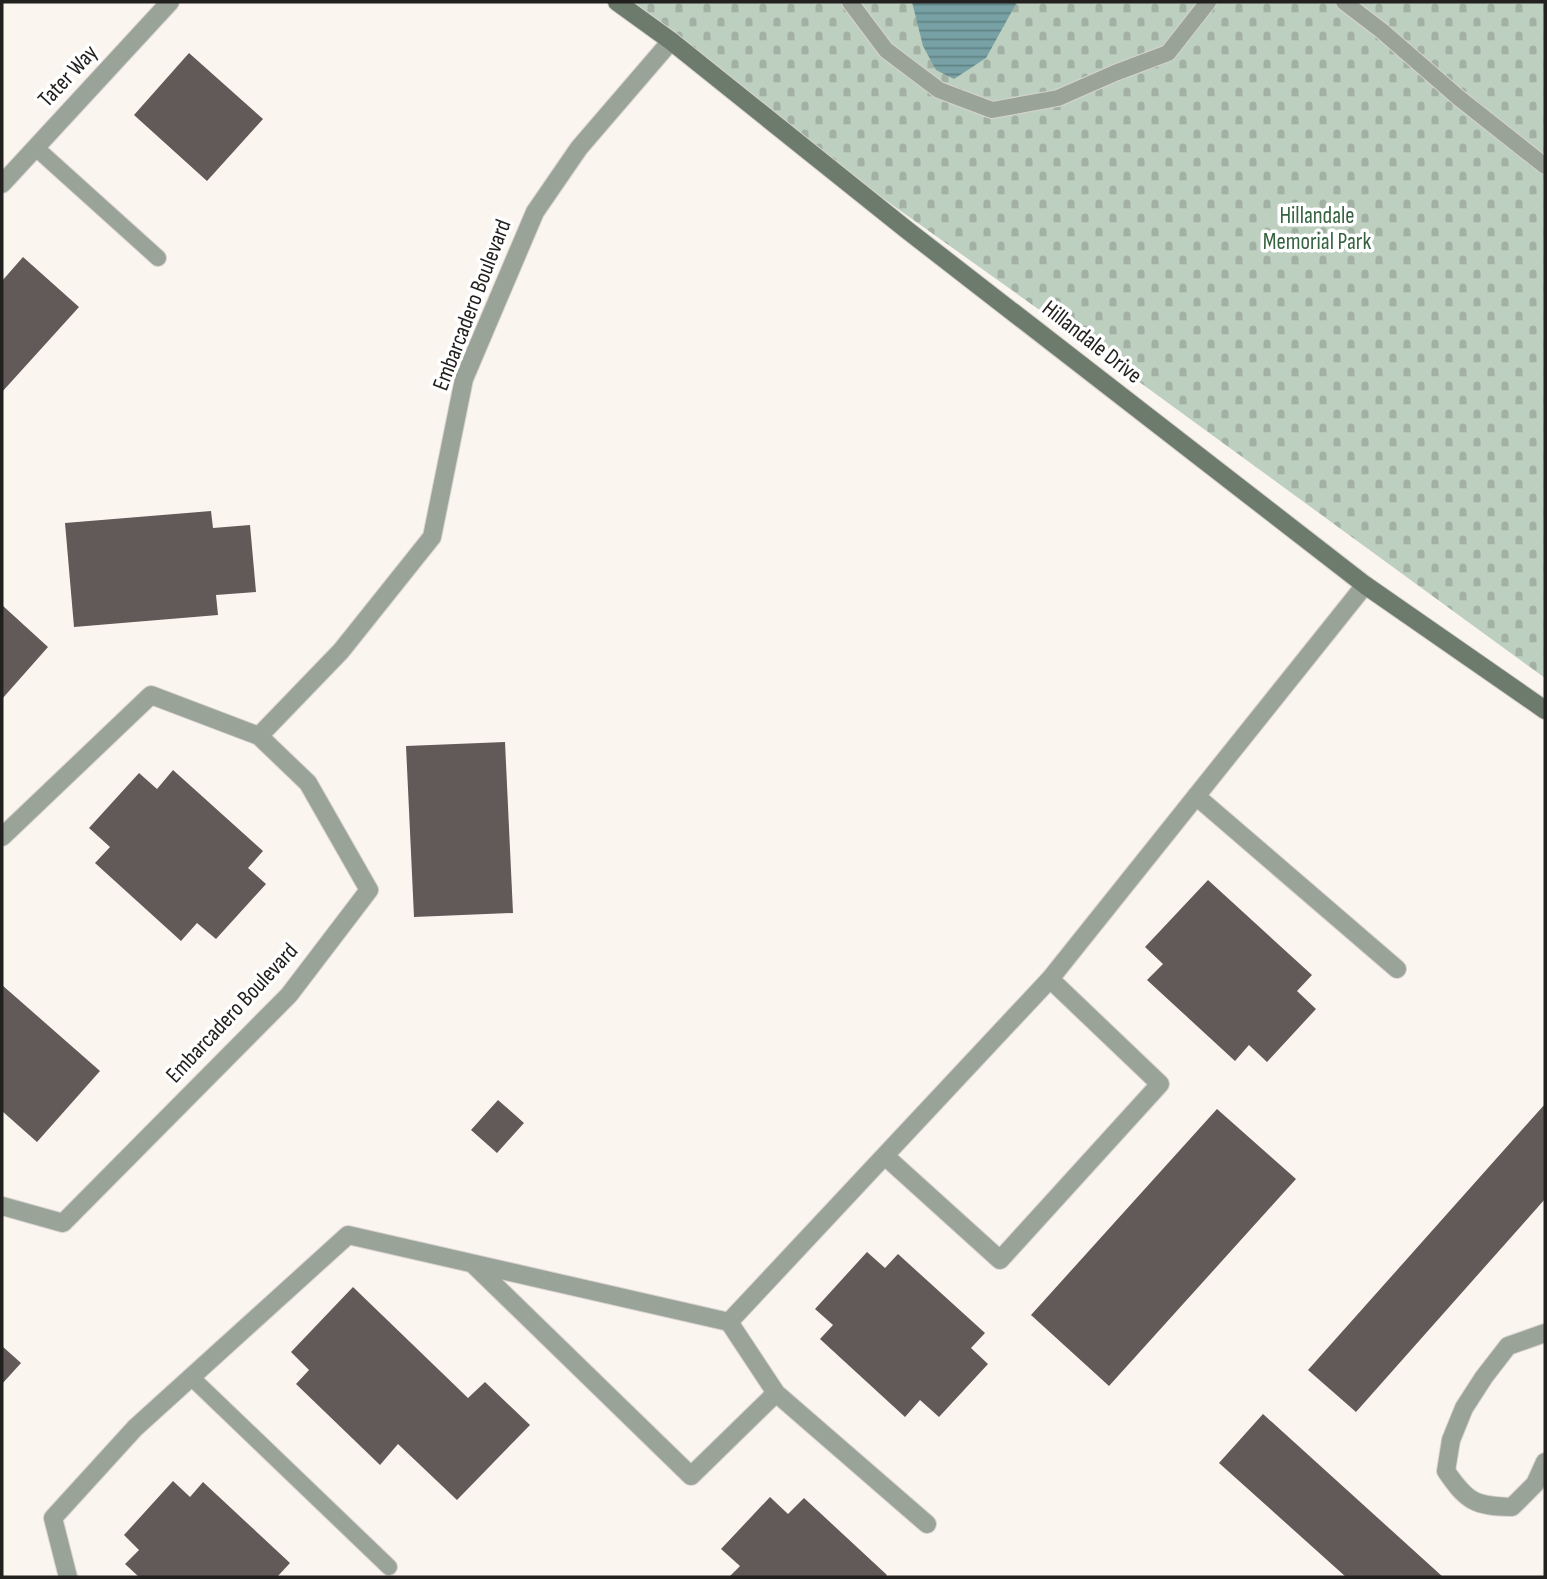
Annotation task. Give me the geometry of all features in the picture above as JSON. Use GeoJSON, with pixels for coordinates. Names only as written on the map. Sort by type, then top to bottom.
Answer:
{"type":"FeatureCollection","features":[{"type":"Feature","properties":{"kind":"main road","name":"Hillandale Drive"},"geometry":{"type":"LineString","coordinates":[[617,2],[671,41],[918,238],[1365,584],[1545,710]]}},
{"type":"Feature","properties":{"kind":"street","name":"Tater Way"},"geometry":{"type":"LineString","coordinates":[[2,184],[170,2]]}},
{"type":"Feature","properties":{"kind":"street","name":"Embarcadero Boulevard"},"geometry":{"type":"LineString","coordinates":[[259,736],[341,650],[432,537],[464,379],[535,212],[579,148],[671,41]]}},
{"type":"Feature","properties":{"kind":"street"},"geometry":{"type":"LineString","coordinates":[[729,1322],[1050,979],[1365,584]]}},
{"type":"Feature","properties":{"kind":"street","name":"Embarcadero Boulevard"},"geometry":{"type":"LineString","coordinates":[[2,837],[152,695],[259,736],[308,783],[369,890],[289,995],[63,1223],[2,1206]]}},
{"type":"Feature","properties":{"kind":"street"},"geometry":{"type":"LineString","coordinates":[[1196,796],[1397,969]]}},
{"type":"Feature","properties":{"kind":"street"},"geometry":{"type":"LineString","coordinates":[[885,1156],[1000,1260],[1160,1084],[1050,979]]}},
{"type":"Feature","properties":{"kind":"street"},"geometry":{"type":"LineString","coordinates":[[68,1577],[53,1518],[135,1428],[348,1236],[729,1322],[776,1393],[927,1524]]}},
{"type":"Feature","properties":{"kind":"street"},"geometry":{"type":"LineString","coordinates":[[472,1264],[691,1476],[776,1393]]}},
{"type":"Feature","properties":{"kind":"street"},"geometry":{"type":"LineString","coordinates":[[1545,1333],[1508,1346],[1484,1377],[1464,1408],[1451,1440],[1447,1471],[1461,1493],[1486,1506],[1512,1507],[1535,1484],[1545,1462]]}},
{"type":"Feature","properties":{"kind":"lane"},"geometry":{"type":"LineString","coordinates":[[849,2],[886,50],[939,90],[992,110],[1058,99],[1168,53],[1208,2]]}},
{"type":"Feature","properties":{"kind":"lane"},"geometry":{"type":"LineString","coordinates":[[1344,2],[1545,166]]}},
{"type":"Feature","properties":{"kind":"lane"},"geometry":{"type":"LineString","coordinates":[[36,148],[158,258]]}},
{"type":"Feature","properties":{"kind":"lane"},"geometry":{"type":"LineString","coordinates":[[191,1377],[389,1567]]}},
{"type":"Feature","properties":{"kind":"green space","name":"Hillandale Memorial Park"},"geometry":{"type":"Polygon","coordinates":[[[608,2],[1545,2],[1545,678],[1090,346],[608,2]]]}},
{"type":"Feature","properties":{"kind":"water"},"geometry":{"type":"Polygon","coordinates":[[[912,2],[1017,2],[986,58],[954,79],[936,70],[923,46],[912,2]]]}},
{"type":"Feature","properties":{"kind":"building"},"geometry":{"type":"Polygon","coordinates":[[[189,53],[263,119],[207,181],[134,115],[189,53]]]}},
{"type":"Feature","properties":{"kind":"building"},"geometry":{"type":"Polygon","coordinates":[[[23,257],[79,307],[2,392],[2,281],[23,257]]]}},
{"type":"Feature","properties":{"kind":"building"},"geometry":{"type":"Polygon","coordinates":[[[211,511],[213,528],[250,525],[256,592],[216,595],[218,615],[74,627],[65,523],[211,511]]]}},
{"type":"Feature","properties":{"kind":"building"},"geometry":{"type":"Polygon","coordinates":[[[2,605],[48,647],[2,699],[2,605]]]}},
{"type":"Feature","properties":{"kind":"building"},"geometry":{"type":"Polygon","coordinates":[[[505,742],[513,913],[414,917],[406,746],[505,742]]]}},
{"type":"Feature","properties":{"kind":"building"},"geometry":{"type":"Polygon","coordinates":[[[173,770],[263,851],[248,868],[266,884],[216,939],[197,923],[181,941],[95,863],[110,847],[89,828],[139,773],[157,789],[173,770]]]}},
{"type":"Feature","properties":{"kind":"building"},"geometry":{"type":"Polygon","coordinates":[[[1208,880],[1312,975],[1297,991],[1316,1009],[1267,1062],[1249,1045],[1235,1061],[1147,980],[1163,964],[1145,947],[1208,880]]]}},
{"type":"Feature","properties":{"kind":"building"},"geometry":{"type":"Polygon","coordinates":[[[2,985],[100,1071],[37,1142],[2,1111],[2,985]]]}},
{"type":"Feature","properties":{"kind":"building"},"geometry":{"type":"Polygon","coordinates":[[[498,1100],[524,1123],[497,1153],[471,1130],[498,1100]]]}},
{"type":"Feature","properties":{"kind":"building"},"geometry":{"type":"Polygon","coordinates":[[[1545,1104],[1545,1199],[1356,1412],[1308,1370],[1545,1104]]]}},
{"type":"Feature","properties":{"kind":"building"},"geometry":{"type":"Polygon","coordinates":[[[1217,1109],[1296,1179],[1109,1386],[1031,1315],[1217,1109]]]}},
{"type":"Feature","properties":{"kind":"building"},"geometry":{"type":"Polygon","coordinates":[[[867,1252],[885,1268],[898,1254],[985,1333],[971,1348],[988,1364],[939,1417],[920,1400],[905,1417],[820,1339],[833,1325],[815,1309],[867,1252]]]}},
{"type":"Feature","properties":{"kind":"building"},"geometry":{"type":"Polygon","coordinates":[[[353,1287],[468,1398],[485,1382],[530,1425],[457,1500],[398,1444],[380,1465],[296,1384],[309,1370],[291,1352],[353,1287]]]}},
{"type":"Feature","properties":{"kind":"building"},"geometry":{"type":"Polygon","coordinates":[[[2,1346],[21,1363],[2,1384],[2,1346]]]}},
{"type":"Feature","properties":{"kind":"building"},"geometry":{"type":"Polygon","coordinates":[[[1263,1414],[1443,1577],[1346,1577],[1219,1463],[1263,1414]]]}},
{"type":"Feature","properties":{"kind":"building"},"geometry":{"type":"Polygon","coordinates":[[[173,1481],[190,1497],[203,1482],[290,1563],[277,1577],[139,1577],[125,1564],[139,1550],[124,1535],[173,1481]]]}},
{"type":"Feature","properties":{"kind":"building"},"geometry":{"type":"Polygon","coordinates":[[[770,1497],[788,1514],[804,1498],[887,1575],[729,1577],[740,1566],[721,1549],[770,1497]]]}}]}
